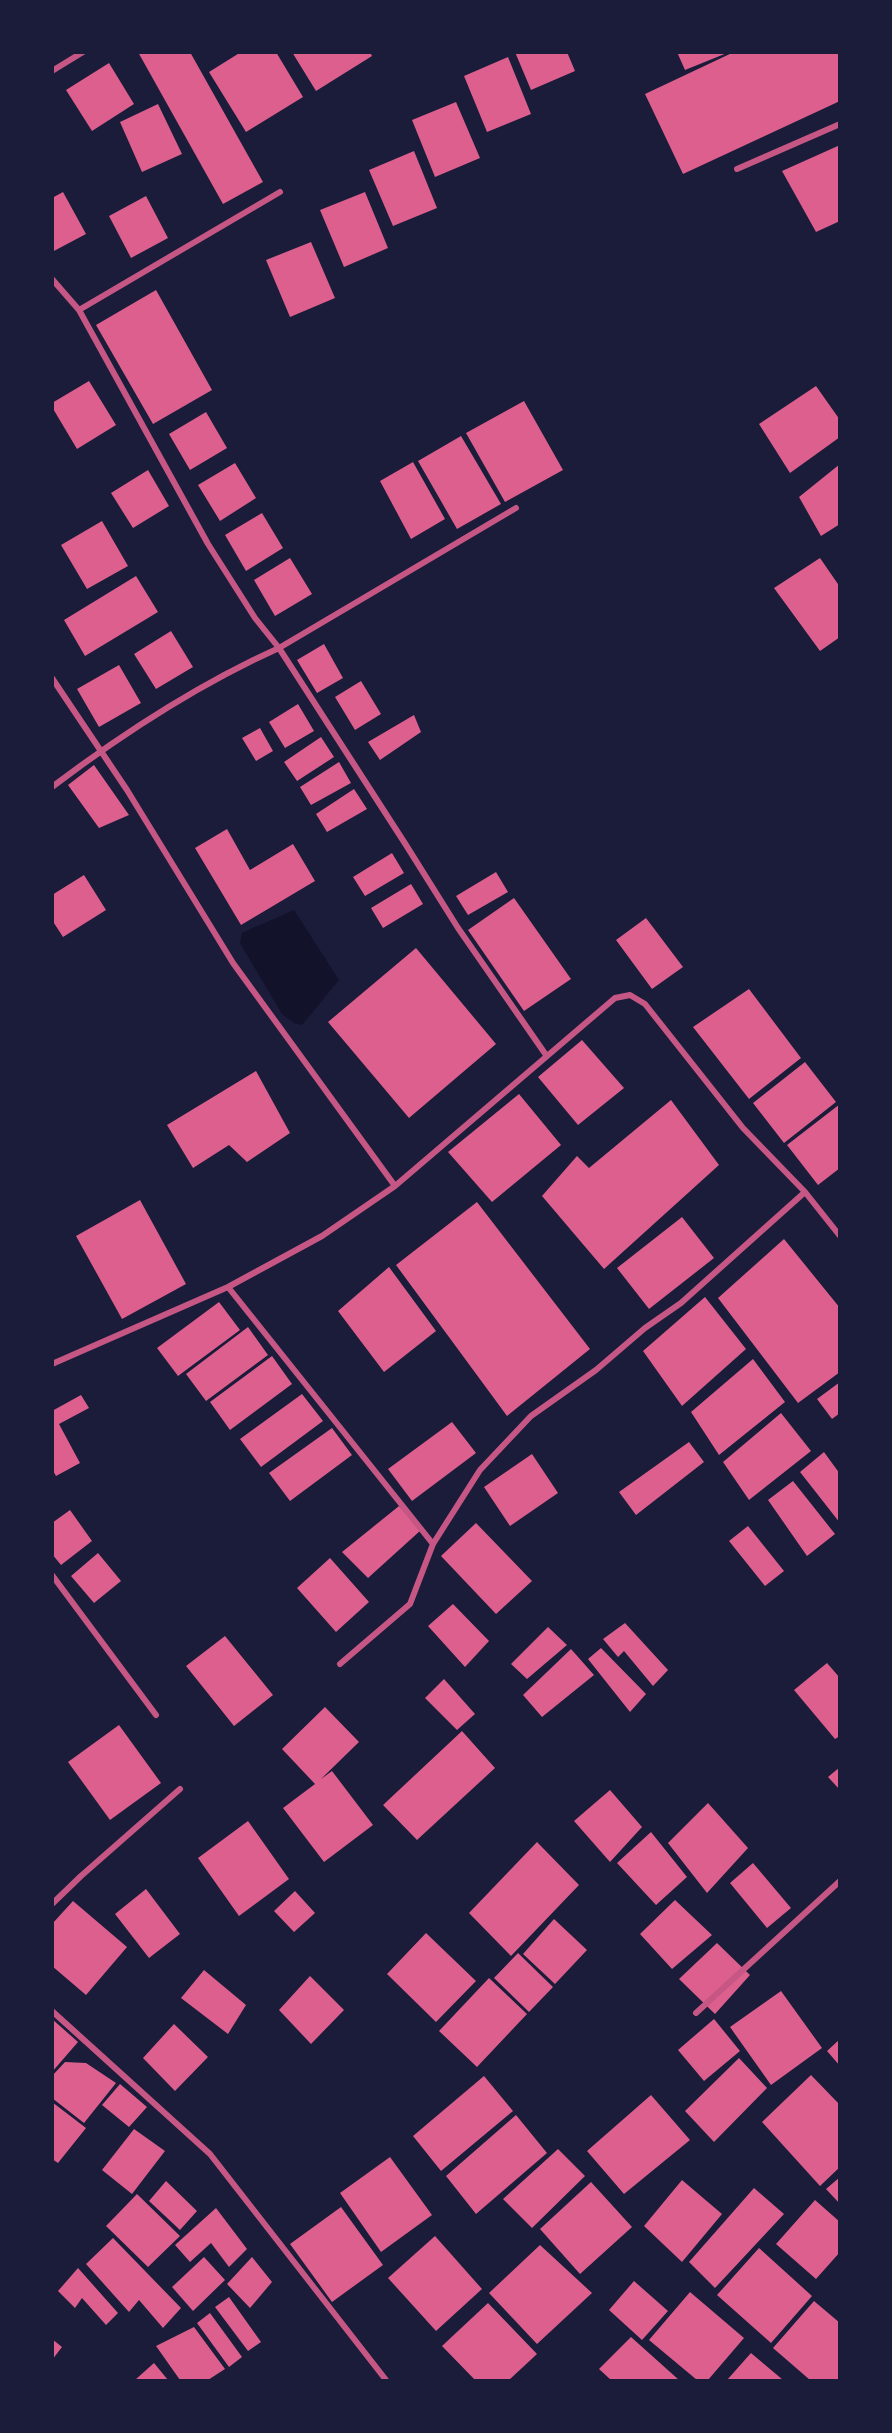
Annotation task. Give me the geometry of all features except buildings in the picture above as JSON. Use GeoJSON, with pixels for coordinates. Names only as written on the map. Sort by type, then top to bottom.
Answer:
{"type":"FeatureCollection","features":[{"type":"Feature","properties":{"kind":"street"},"geometry":{"type":"LineString","coordinates":[[52,71],[83,52]]}},
{"type":"Feature","properties":{"kind":"street"},"geometry":{"type":"LineString","coordinates":[[737,169],[840,124]]}},
{"type":"Feature","properties":{"kind":"street"},"geometry":{"type":"LineString","coordinates":[[79,310],[280,192]]}},
{"type":"Feature","properties":{"kind":"street"},"geometry":{"type":"LineString","coordinates":[[52,279],[79,310],[208,544],[255,618],[279,648],[458,928],[546,1055]]}},
{"type":"Feature","properties":{"kind":"street"},"geometry":{"type":"LineString","coordinates":[[52,787],[100,751],[180,701],[279,648],[516,508]]}},
{"type":"Feature","properties":{"kind":"street"},"geometry":{"type":"LineString","coordinates":[[52,678],[127,790],[233,963],[395,1186]]}},
{"type":"Feature","properties":{"kind":"street"},"geometry":{"type":"LineString","coordinates":[[52,1364],[228,1287],[322,1236],[395,1186],[615,998],[630,995],[645,1004],[743,1128],[806,1192],[840,1236]]}},
{"type":"Feature","properties":{"kind":"street"},"geometry":{"type":"LineString","coordinates":[[340,1664],[410,1604],[433,1544],[480,1470],[531,1416],[596,1370],[645,1328],[681,1303],[806,1192]]}},
{"type":"Feature","properties":{"kind":"street"},"geometry":{"type":"LineString","coordinates":[[228,1287],[433,1544]]}},
{"type":"Feature","properties":{"kind":"street"},"geometry":{"type":"LineString","coordinates":[[52,1575],[156,1715]]}},
{"type":"Feature","properties":{"kind":"street"},"geometry":{"type":"LineString","coordinates":[[52,1904],[180,1789]]}},
{"type":"Feature","properties":{"kind":"street"},"geometry":{"type":"LineString","coordinates":[[696,2013],[840,1881]]}},
{"type":"Feature","properties":{"kind":"street"},"geometry":{"type":"LineString","coordinates":[[52,2011],[210,2154],[386,2380]]}},
{"type":"Feature","properties":{"kind":"shaded area"},"geometry":{"type":"Polygon","coordinates":[[[294,910],[339,980],[302,1025],[294,1023],[282,1014],[240,943],[242,933],[294,910]]]}}]}
